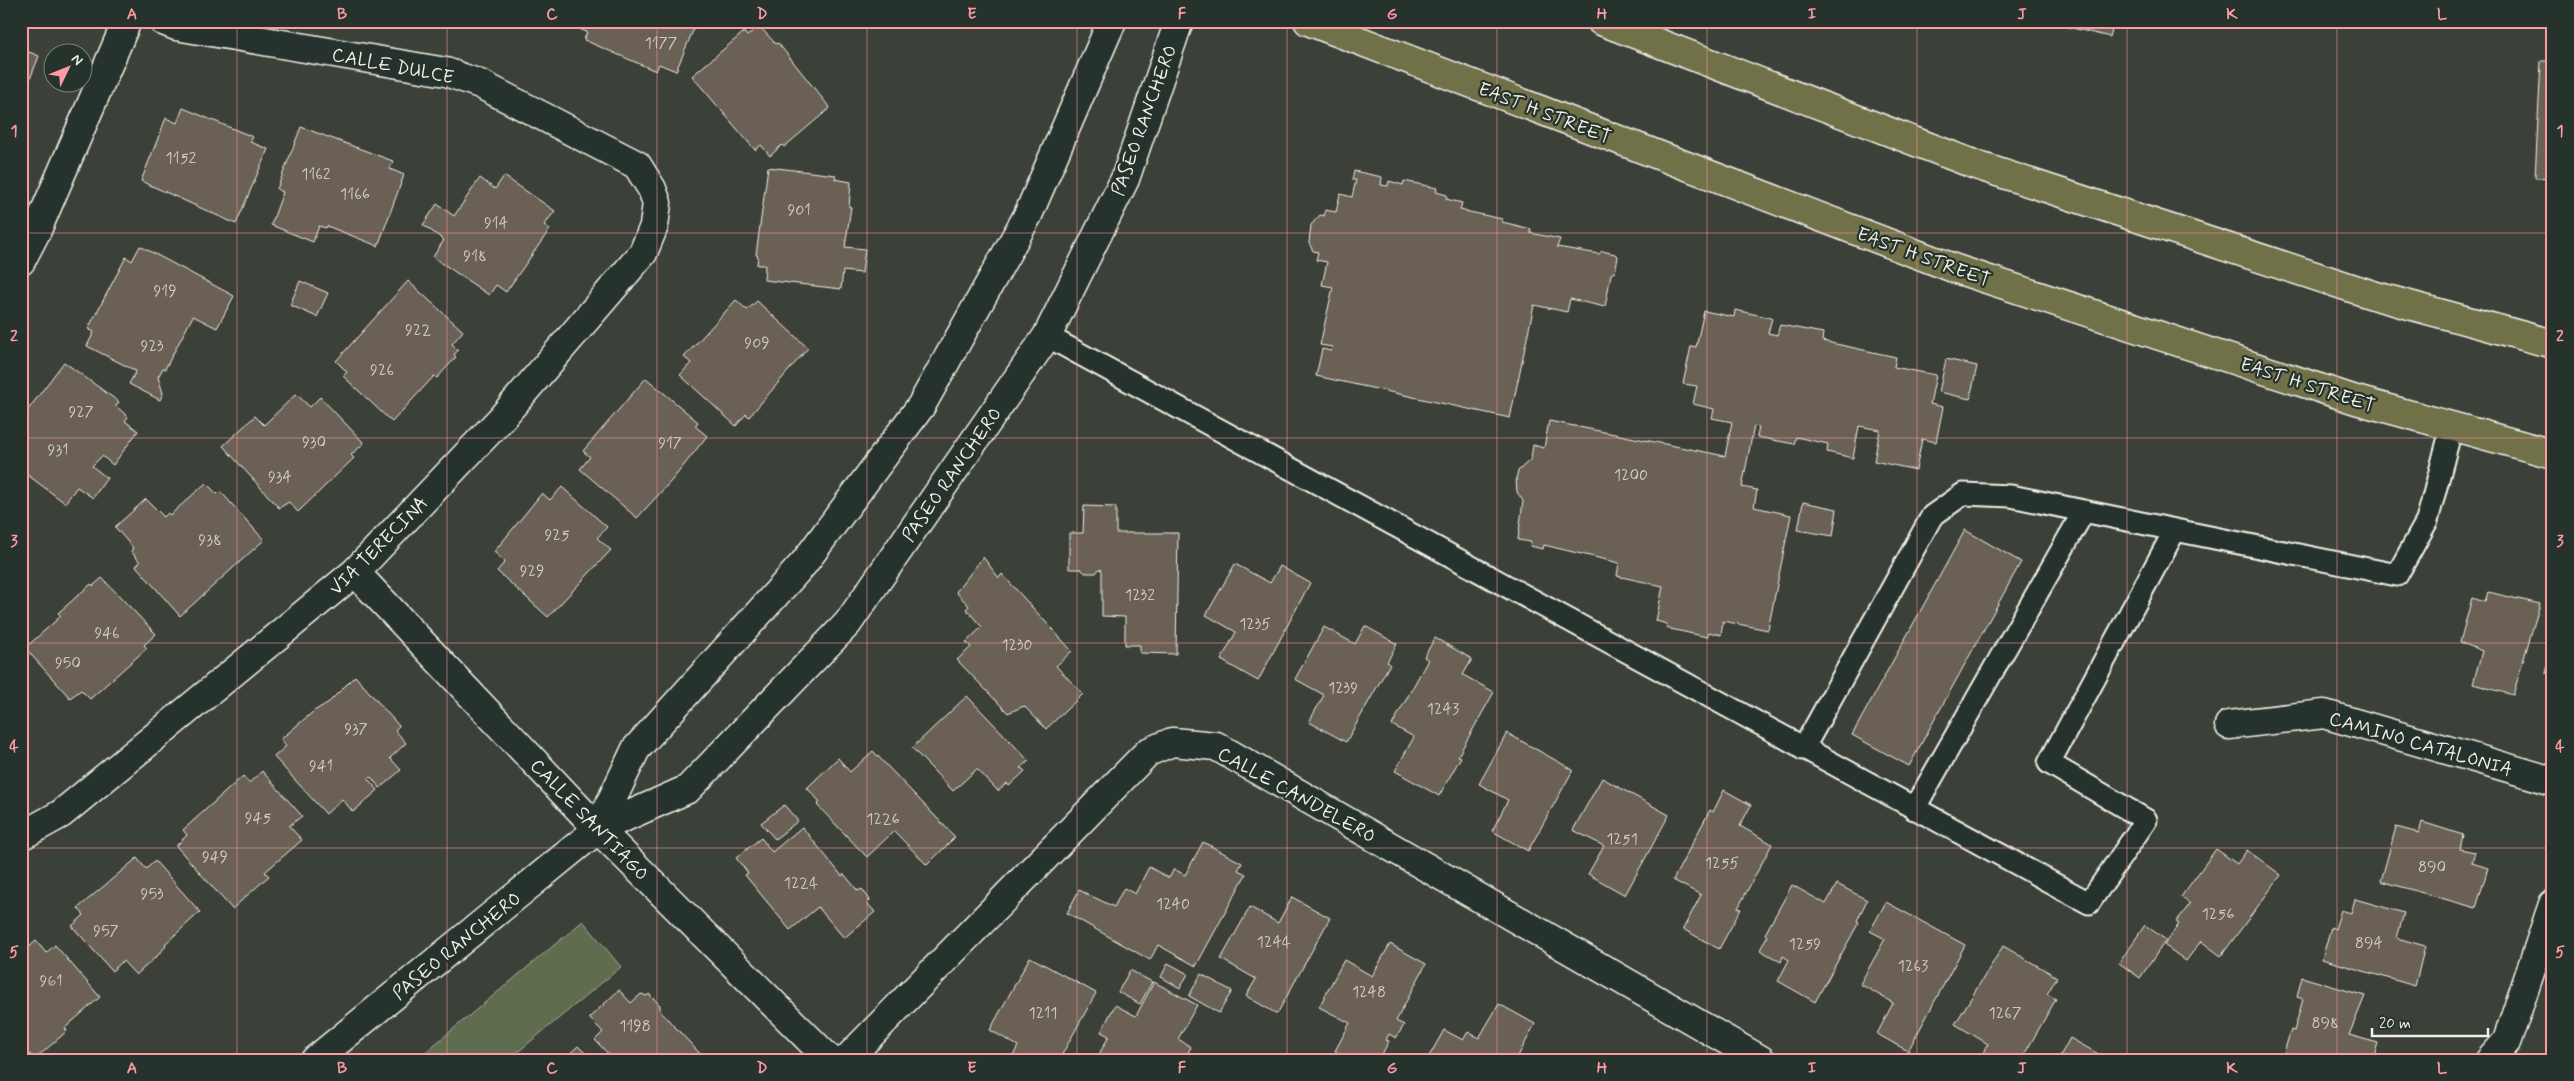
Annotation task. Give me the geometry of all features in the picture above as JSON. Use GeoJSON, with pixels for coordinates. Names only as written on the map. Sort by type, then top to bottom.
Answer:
{"type":"FeatureCollection","features":[{"type":"Feature","properties":{"kind":"main road","name":"EAST H STREET"},"geometry":{"type":"LineString","coordinates":[[1308,21],[1956,269],[2356,400],[2553,454]]}},
{"type":"Feature","properties":{"kind":"main road"},"geometry":{"type":"LineString","coordinates":[[1602,21],[1976,165],[2376,296],[2553,344]]}},
{"type":"Feature","properties":{"kind":"street"},"geometry":{"type":"LineString","coordinates":[[21,260],[37,230],[127,21]]}},
{"type":"Feature","properties":{"kind":"street","name":"CALLE DULCE"},"geometry":{"type":"LineString","coordinates":[[163,21],[176,26],[446,72],[480,84],[637,165],[652,189]]}},
{"type":"Feature","properties":{"kind":"street","name":"PASEO RANCHERO"},"geometry":{"type":"LineString","coordinates":[[598,829],[636,749],[804,563],[922,406],[1028,215],[1112,21]]}},
{"type":"Feature","properties":{"kind":"street","name":"PASEO RANCHERO"},"geometry":{"type":"LineString","coordinates":[[315,1060],[598,829],[688,789],[848,623],[1046,336],[1124,179],[1180,21]]}},
{"type":"Feature","properties":{"kind":"street","name":"VIA TERECINA"},"geometry":{"type":"LineString","coordinates":[[21,836],[61,814],[355,572],[499,421],[643,254],[654,226],[657,203],[652,189]]}},
{"type":"Feature","properties":{"kind":"street","name":"CALLE SANTIAGO"},"geometry":{"type":"LineString","coordinates":[[355,572],[598,829],[830,1060]]}},
{"type":"Feature","properties":{"kind":"street","name":"CAMINO CATALONIA"},"geometry":{"type":"LineString","coordinates":[[2229,725],[2324,714],[2553,781]]}},
{"type":"Feature","properties":{"kind":"street","name":"CALLE CANDELERO"},"geometry":{"type":"LineString","coordinates":[[846,1060],[1148,752],[1172,742],[1216,746],[1761,1060]]}},
{"type":"Feature","properties":{"kind":"street"},"geometry":{"type":"LineString","coordinates":[[2490,1060],[2507,1041],[2553,904]]}},
{"type":"Feature","properties":{"kind":"lane"},"geometry":{"type":"LineString","coordinates":[[1046,336],[2089,903],[2146,820],[2049,763],[2175,530]]}},
{"type":"Feature","properties":{"kind":"lane"},"geometry":{"type":"LineString","coordinates":[[1803,749],[1932,516],[1963,494],[2011,496],[2397,575],[2427,521],[2452,426]]}},
{"type":"Feature","properties":{"kind":"lane"},"geometry":{"type":"LineString","coordinates":[[1914,809],[2084,510]]}},
{"type":"Feature","properties":{"kind":"green space"},"geometry":{"type":"Polygon","coordinates":[[[583,921],[621,967],[508,1060],[416,1060],[583,921]]]}},
{"type":"Feature","properties":{"kind":"building"},"geometry":{"type":"Polygon","coordinates":[[[575,21],[697,21],[676,71],[659,64],[656,71],[584,40],[587,32],[572,26],[575,21]]]}},
{"type":"Feature","properties":{"kind":"building"},"geometry":{"type":"Polygon","coordinates":[[[2043,21],[2114,21],[2110,37],[2043,21]]]}},
{"type":"Feature","properties":{"kind":"building"},"geometry":{"type":"Polygon","coordinates":[[[759,26],[776,44],[778,43],[830,108],[784,147],[782,145],[770,156],[761,145],[755,150],[692,76],[744,32],[747,36],[759,26]]]}},
{"type":"Feature","properties":{"kind":"building"},"geometry":{"type":"Polygon","coordinates":[[[21,40],[27,42],[24,50],[39,56],[21,102],[21,40]]]}},
{"type":"Feature","properties":{"kind":"building"},"geometry":{"type":"Polygon","coordinates":[[[2541,61],[2553,61],[2553,179],[2535,178],[2541,61]]]}},
{"type":"Feature","properties":{"kind":"building"},"geometry":{"type":"Polygon","coordinates":[[[183,108],[253,137],[250,142],[268,149],[236,224],[141,181],[166,118],[177,123],[183,108]]]}},
{"type":"Feature","properties":{"kind":"building"},"geometry":{"type":"Polygon","coordinates":[[[301,127],[393,161],[390,169],[404,175],[378,246],[327,226],[326,228],[319,226],[313,242],[271,225],[283,192],[277,189],[301,127]]]}},
{"type":"Feature","properties":{"kind":"building"},"geometry":{"type":"Polygon","coordinates":[[[768,167],[836,175],[835,179],[851,182],[849,207],[851,207],[845,247],[865,249],[862,273],[843,271],[841,289],[764,280],[765,265],[757,265],[758,256],[756,255],[768,167]]]}},
{"type":"Feature","properties":{"kind":"building"},"geometry":{"type":"Polygon","coordinates":[[[1354,171],[1382,177],[1381,185],[1388,186],[1389,181],[1403,185],[1404,181],[1437,188],[1436,192],[1447,195],[1446,199],[1462,203],[1460,210],[1502,219],[1502,222],[1531,229],[1530,233],[1560,239],[1557,247],[1599,254],[1602,251],[1615,254],[1618,257],[1615,272],[1611,274],[1605,307],[1570,299],[1567,312],[1534,305],[1510,418],[1316,376],[1322,349],[1331,351],[1332,347],[1320,345],[1333,287],[1322,285],[1327,262],[1316,260],[1318,252],[1313,251],[1309,243],[1311,225],[1320,215],[1324,216],[1325,210],[1336,212],[1340,194],[1352,197],[1356,180],[1352,180],[1354,171]]]}},
{"type":"Feature","properties":{"kind":"building"},"geometry":{"type":"Polygon","coordinates":[[[504,176],[555,211],[544,225],[550,229],[506,292],[496,285],[489,295],[433,257],[444,240],[423,225],[437,204],[454,216],[480,178],[495,189],[504,176]]]}},
{"type":"Feature","properties":{"kind":"building"},"geometry":{"type":"Polygon","coordinates":[[[140,246],[234,296],[217,328],[193,316],[165,369],[163,368],[158,377],[163,393],[160,400],[129,384],[136,371],[87,346],[94,332],[88,329],[126,257],[132,261],[140,246]]]}},
{"type":"Feature","properties":{"kind":"building"},"geometry":{"type":"Polygon","coordinates":[[[300,281],[328,293],[317,317],[290,305],[300,281]]]}},
{"type":"Feature","properties":{"kind":"building"},"geometry":{"type":"Polygon","coordinates":[[[408,281],[463,331],[452,344],[458,350],[454,355],[456,357],[437,378],[434,376],[392,422],[343,376],[347,372],[336,361],[408,281]]]}},
{"type":"Feature","properties":{"kind":"building"},"geometry":{"type":"Polygon","coordinates":[[[736,300],[747,310],[757,301],[808,348],[749,417],[746,414],[736,426],[680,375],[691,363],[684,357],[736,300]]]}},
{"type":"Feature","properties":{"kind":"building"},"geometry":{"type":"Polygon","coordinates":[[[1735,310],[1772,318],[1768,333],[1777,335],[1780,325],[1823,333],[1822,341],[1896,357],[1894,367],[1936,375],[1930,404],[1943,407],[1936,442],[1922,439],[1916,470],[1874,461],[1880,430],[1859,426],[1853,458],[1827,452],[1828,444],[1796,437],[1794,444],[1757,437],[1759,427],[1754,426],[1742,487],[1757,490],[1754,507],[1791,515],[1768,630],[1723,621],[1721,635],[1709,632],[1707,637],[1666,628],[1667,624],[1656,621],[1663,586],[1617,576],[1619,563],[1544,545],[1543,549],[1530,546],[1531,542],[1518,540],[1523,501],[1517,492],[1516,478],[1518,471],[1531,459],[1533,445],[1544,448],[1549,421],[1725,456],[1732,422],[1712,418],[1714,409],[1693,404],[1697,386],[1683,384],[1691,346],[1696,347],[1704,311],[1734,317],[1735,310]]]}},
{"type":"Feature","properties":{"kind":"building"},"geometry":{"type":"Polygon","coordinates":[[[1946,359],[1977,366],[1970,399],[1939,392],[1946,359]]]}},
{"type":"Feature","properties":{"kind":"building"},"geometry":{"type":"Polygon","coordinates":[[[64,362],[119,402],[116,406],[128,417],[125,421],[138,431],[113,465],[102,456],[92,466],[107,478],[93,498],[77,487],[65,503],[21,470],[21,419],[64,362]]]}},
{"type":"Feature","properties":{"kind":"building"},"geometry":{"type":"Polygon","coordinates":[[[646,378],[698,422],[695,426],[707,436],[673,479],[637,518],[580,469],[590,457],[583,451],[646,378]]]}},
{"type":"Feature","properties":{"kind":"building"},"geometry":{"type":"Polygon","coordinates":[[[296,394],[310,407],[320,397],[364,443],[351,455],[354,458],[298,512],[289,502],[279,508],[223,446],[255,416],[264,425],[296,394]]]}},
{"type":"Feature","properties":{"kind":"building"},"geometry":{"type":"Polygon","coordinates":[[[206,483],[217,494],[221,492],[264,540],[180,616],[136,566],[140,562],[131,551],[133,548],[115,527],[146,499],[164,517],[168,513],[170,515],[206,483]]]}},
{"type":"Feature","properties":{"kind":"building"},"geometry":{"type":"Polygon","coordinates":[[[562,487],[607,527],[597,538],[611,550],[548,617],[497,571],[505,562],[494,552],[542,493],[550,500],[562,487]]]}},
{"type":"Feature","properties":{"kind":"building"},"geometry":{"type":"Polygon","coordinates":[[[1803,502],[1837,509],[1833,536],[1798,530],[1803,502]]]}},
{"type":"Feature","properties":{"kind":"building"},"geometry":{"type":"Polygon","coordinates":[[[1084,506],[1116,507],[1116,533],[1178,533],[1176,654],[1140,653],[1140,645],[1125,645],[1125,617],[1102,616],[1102,570],[1099,569],[1096,573],[1085,573],[1081,569],[1069,569],[1069,533],[1083,533],[1084,506]]]}},
{"type":"Feature","properties":{"kind":"building"},"geometry":{"type":"Polygon","coordinates":[[[1965,530],[2021,562],[1909,766],[1852,735],[1965,530]]]}},
{"type":"Feature","properties":{"kind":"building"},"geometry":{"type":"Polygon","coordinates":[[[983,557],[999,578],[1002,574],[1072,651],[1056,666],[1083,694],[1046,729],[1024,706],[1008,713],[957,660],[971,647],[966,642],[982,627],[966,609],[969,606],[956,592],[983,557]]]}},
{"type":"Feature","properties":{"kind":"building"},"geometry":{"type":"Polygon","coordinates":[[[1235,564],[1270,583],[1280,566],[1310,583],[1258,681],[1221,660],[1236,632],[1206,615],[1235,564]]]}},
{"type":"Feature","properties":{"kind":"building"},"geometry":{"type":"Polygon","coordinates":[[[102,578],[156,634],[144,645],[147,648],[90,699],[81,690],[70,698],[25,648],[61,616],[58,613],[91,584],[93,586],[102,578]]]}},
{"type":"Feature","properties":{"kind":"building"},"geometry":{"type":"Polygon","coordinates":[[[2488,592],[2540,604],[2513,695],[2473,684],[2482,651],[2460,642],[2472,598],[2485,602],[2488,592]]]}},
{"type":"Feature","properties":{"kind":"building"},"geometry":{"type":"Polygon","coordinates":[[[1365,626],[1397,644],[1387,662],[1390,664],[1346,742],[1309,722],[1324,695],[1295,679],[1324,627],[1355,644],[1365,626]]]}},
{"type":"Feature","properties":{"kind":"building"},"geometry":{"type":"Polygon","coordinates":[[[1435,638],[1472,659],[1463,675],[1494,692],[1458,756],[1461,757],[1439,796],[1395,771],[1414,737],[1392,725],[1428,660],[1424,657],[1435,638]]]}},
{"type":"Feature","properties":{"kind":"building"},"geometry":{"type":"Polygon","coordinates":[[[2553,647],[2553,675],[2546,673],[2553,647]]]}},
{"type":"Feature","properties":{"kind":"building"},"geometry":{"type":"Polygon","coordinates":[[[355,676],[399,726],[395,730],[406,743],[390,758],[401,770],[380,788],[371,777],[368,779],[378,790],[353,812],[342,799],[326,814],[274,757],[286,746],[281,739],[314,711],[329,702],[355,676]]]}},
{"type":"Feature","properties":{"kind":"building"},"geometry":{"type":"Polygon","coordinates":[[[967,696],[1029,761],[1021,768],[1025,771],[1009,786],[1007,783],[998,791],[977,769],[953,791],[912,748],[967,696]]]}},
{"type":"Feature","properties":{"kind":"building"},"geometry":{"type":"Polygon","coordinates":[[[1507,733],[1573,770],[1528,851],[1492,831],[1508,800],[1479,784],[1507,733]]]}},
{"type":"Feature","properties":{"kind":"building"},"geometry":{"type":"Polygon","coordinates":[[[873,751],[955,837],[927,865],[894,831],[867,857],[817,805],[820,802],[807,788],[838,758],[850,772],[873,751]]]}},
{"type":"Feature","properties":{"kind":"building"},"geometry":{"type":"Polygon","coordinates":[[[262,771],[302,816],[289,826],[302,840],[265,872],[269,876],[232,909],[176,846],[187,835],[183,830],[243,776],[249,783],[262,771]]]}},
{"type":"Feature","properties":{"kind":"building"},"geometry":{"type":"Polygon","coordinates":[[[1602,778],[1669,815],[1625,895],[1588,874],[1604,846],[1573,830],[1602,778]]]}},
{"type":"Feature","properties":{"kind":"building"},"geometry":{"type":"Polygon","coordinates":[[[1724,790],[1751,805],[1740,826],[1772,844],[1738,908],[1741,909],[1719,949],[1683,929],[1701,895],[1673,880],[1710,810],[1713,812],[1724,790]]]}},
{"type":"Feature","properties":{"kind":"building"},"geometry":{"type":"Polygon","coordinates":[[[784,805],[798,821],[775,839],[761,823],[784,805]]]}},
{"type":"Feature","properties":{"kind":"building"},"geometry":{"type":"Polygon","coordinates":[[[2422,822],[2463,835],[2460,849],[2475,852],[2472,863],[2488,868],[2476,908],[2381,881],[2396,827],[2419,833],[2422,822]]]}},
{"type":"Feature","properties":{"kind":"building"},"geometry":{"type":"Polygon","coordinates":[[[802,827],[842,876],[844,874],[858,891],[862,889],[870,900],[867,903],[875,912],[844,938],[818,907],[790,930],[745,875],[748,873],[736,858],[761,838],[772,852],[802,827]]]}},
{"type":"Feature","properties":{"kind":"building"},"geometry":{"type":"Polygon","coordinates":[[[1203,842],[1242,863],[1238,870],[1246,874],[1196,966],[1158,945],[1150,960],[1067,913],[1079,890],[1114,907],[1124,888],[1135,894],[1149,867],[1169,878],[1174,869],[1185,875],[1203,842]]]}},
{"type":"Feature","properties":{"kind":"building"},"geometry":{"type":"Polygon","coordinates":[[[2216,849],[2237,864],[2247,850],[2281,875],[2221,956],[2201,941],[2186,961],[2164,945],[2179,924],[2176,922],[2190,904],[2181,897],[2216,849]]]}},
{"type":"Feature","properties":{"kind":"building"},"geometry":{"type":"Polygon","coordinates":[[[137,858],[146,869],[155,861],[200,912],[165,944],[166,946],[158,955],[136,975],[123,961],[112,971],[72,926],[84,915],[78,908],[137,858]]]}},
{"type":"Feature","properties":{"kind":"building"},"geometry":{"type":"Polygon","coordinates":[[[1837,884],[1867,900],[1857,921],[1859,922],[1815,1002],[1778,981],[1789,960],[1783,956],[1781,962],[1760,950],[1767,936],[1765,934],[1792,885],[1826,904],[1837,884]]]}},
{"type":"Feature","properties":{"kind":"building"},"geometry":{"type":"Polygon","coordinates":[[[1292,897],[1330,918],[1277,1014],[1246,996],[1256,979],[1221,959],[1250,907],[1278,923],[1292,897]]]}},
{"type":"Feature","properties":{"kind":"building"},"geometry":{"type":"Polygon","coordinates":[[[2355,899],[2404,913],[2397,938],[2425,946],[2415,986],[2322,959],[2331,927],[2335,929],[2341,910],[2351,913],[2355,899]]]}},
{"type":"Feature","properties":{"kind":"building"},"geometry":{"type":"Polygon","coordinates":[[[1886,902],[1965,945],[1908,1051],[1877,1034],[1893,1003],[1860,984],[1885,939],[1870,931],[1886,902]]]}},
{"type":"Feature","properties":{"kind":"building"},"geometry":{"type":"Polygon","coordinates":[[[2145,925],[2166,940],[2140,978],[2119,963],[2145,925]]]}},
{"type":"Feature","properties":{"kind":"building"},"geometry":{"type":"Polygon","coordinates":[[[36,941],[46,953],[55,945],[100,997],[65,1028],[67,1031],[35,1059],[30,1054],[21,1060],[21,954],[36,941]]]}},
{"type":"Feature","properties":{"kind":"building"},"geometry":{"type":"Polygon","coordinates":[[[1390,944],[1426,964],[1396,1021],[1404,1025],[1396,1038],[1389,1034],[1386,1040],[1389,1041],[1379,1060],[1350,1060],[1335,1051],[1350,1023],[1319,1007],[1344,960],[1372,976],[1390,944]]]}},
{"type":"Feature","properties":{"kind":"building"},"geometry":{"type":"Polygon","coordinates":[[[2003,946],[2057,977],[2047,994],[2056,999],[2024,1055],[2027,1057],[2025,1060],[1979,1060],[1988,1044],[1955,1024],[2003,946]]]}},
{"type":"Feature","properties":{"kind":"building"},"geometry":{"type":"Polygon","coordinates":[[[1030,957],[1096,993],[1059,1060],[1011,1060],[1018,1046],[990,1030],[1030,957]]]}},
{"type":"Feature","properties":{"kind":"building"},"geometry":{"type":"Polygon","coordinates":[[[1168,963],[1188,974],[1180,988],[1161,977],[1168,963]]]}},
{"type":"Feature","properties":{"kind":"building"},"geometry":{"type":"Polygon","coordinates":[[[1130,970],[1152,982],[1140,1004],[1118,992],[1130,970]]]}},
{"type":"Feature","properties":{"kind":"building"},"geometry":{"type":"Polygon","coordinates":[[[1201,974],[1232,991],[1219,1013],[1189,996],[1201,974]]]}},
{"type":"Feature","properties":{"kind":"building"},"geometry":{"type":"Polygon","coordinates":[[[2302,977],[2365,996],[2349,1035],[2378,1043],[2373,1060],[2309,1060],[2284,1052],[2291,1030],[2294,1031],[2303,999],[2297,997],[2302,977]]]}},
{"type":"Feature","properties":{"kind":"building"},"geometry":{"type":"Polygon","coordinates":[[[1154,982],[1197,1005],[1178,1039],[1191,1047],[1184,1060],[1096,1060],[1109,1036],[1101,1032],[1115,1005],[1136,1016],[1154,982]]]}},
{"type":"Feature","properties":{"kind":"building"},"geometry":{"type":"Polygon","coordinates":[[[619,990],[631,1003],[641,994],[647,996],[649,994],[660,1005],[660,1011],[706,1060],[614,1060],[595,1040],[603,1032],[589,1018],[619,990]]]}},
{"type":"Feature","properties":{"kind":"building"},"geometry":{"type":"Polygon","coordinates":[[[1499,1004],[1535,1024],[1516,1060],[1427,1060],[1444,1030],[1463,1040],[1468,1032],[1479,1038],[1499,1004]]]}},
{"type":"Feature","properties":{"kind":"building"},"geometry":{"type":"Polygon","coordinates":[[[2070,1038],[2109,1060],[2058,1060],[2070,1038]]]}},
{"type":"Feature","properties":{"kind":"building"},"geometry":{"type":"Polygon","coordinates":[[[578,1046],[592,1060],[563,1060],[578,1046]]]}}]}
